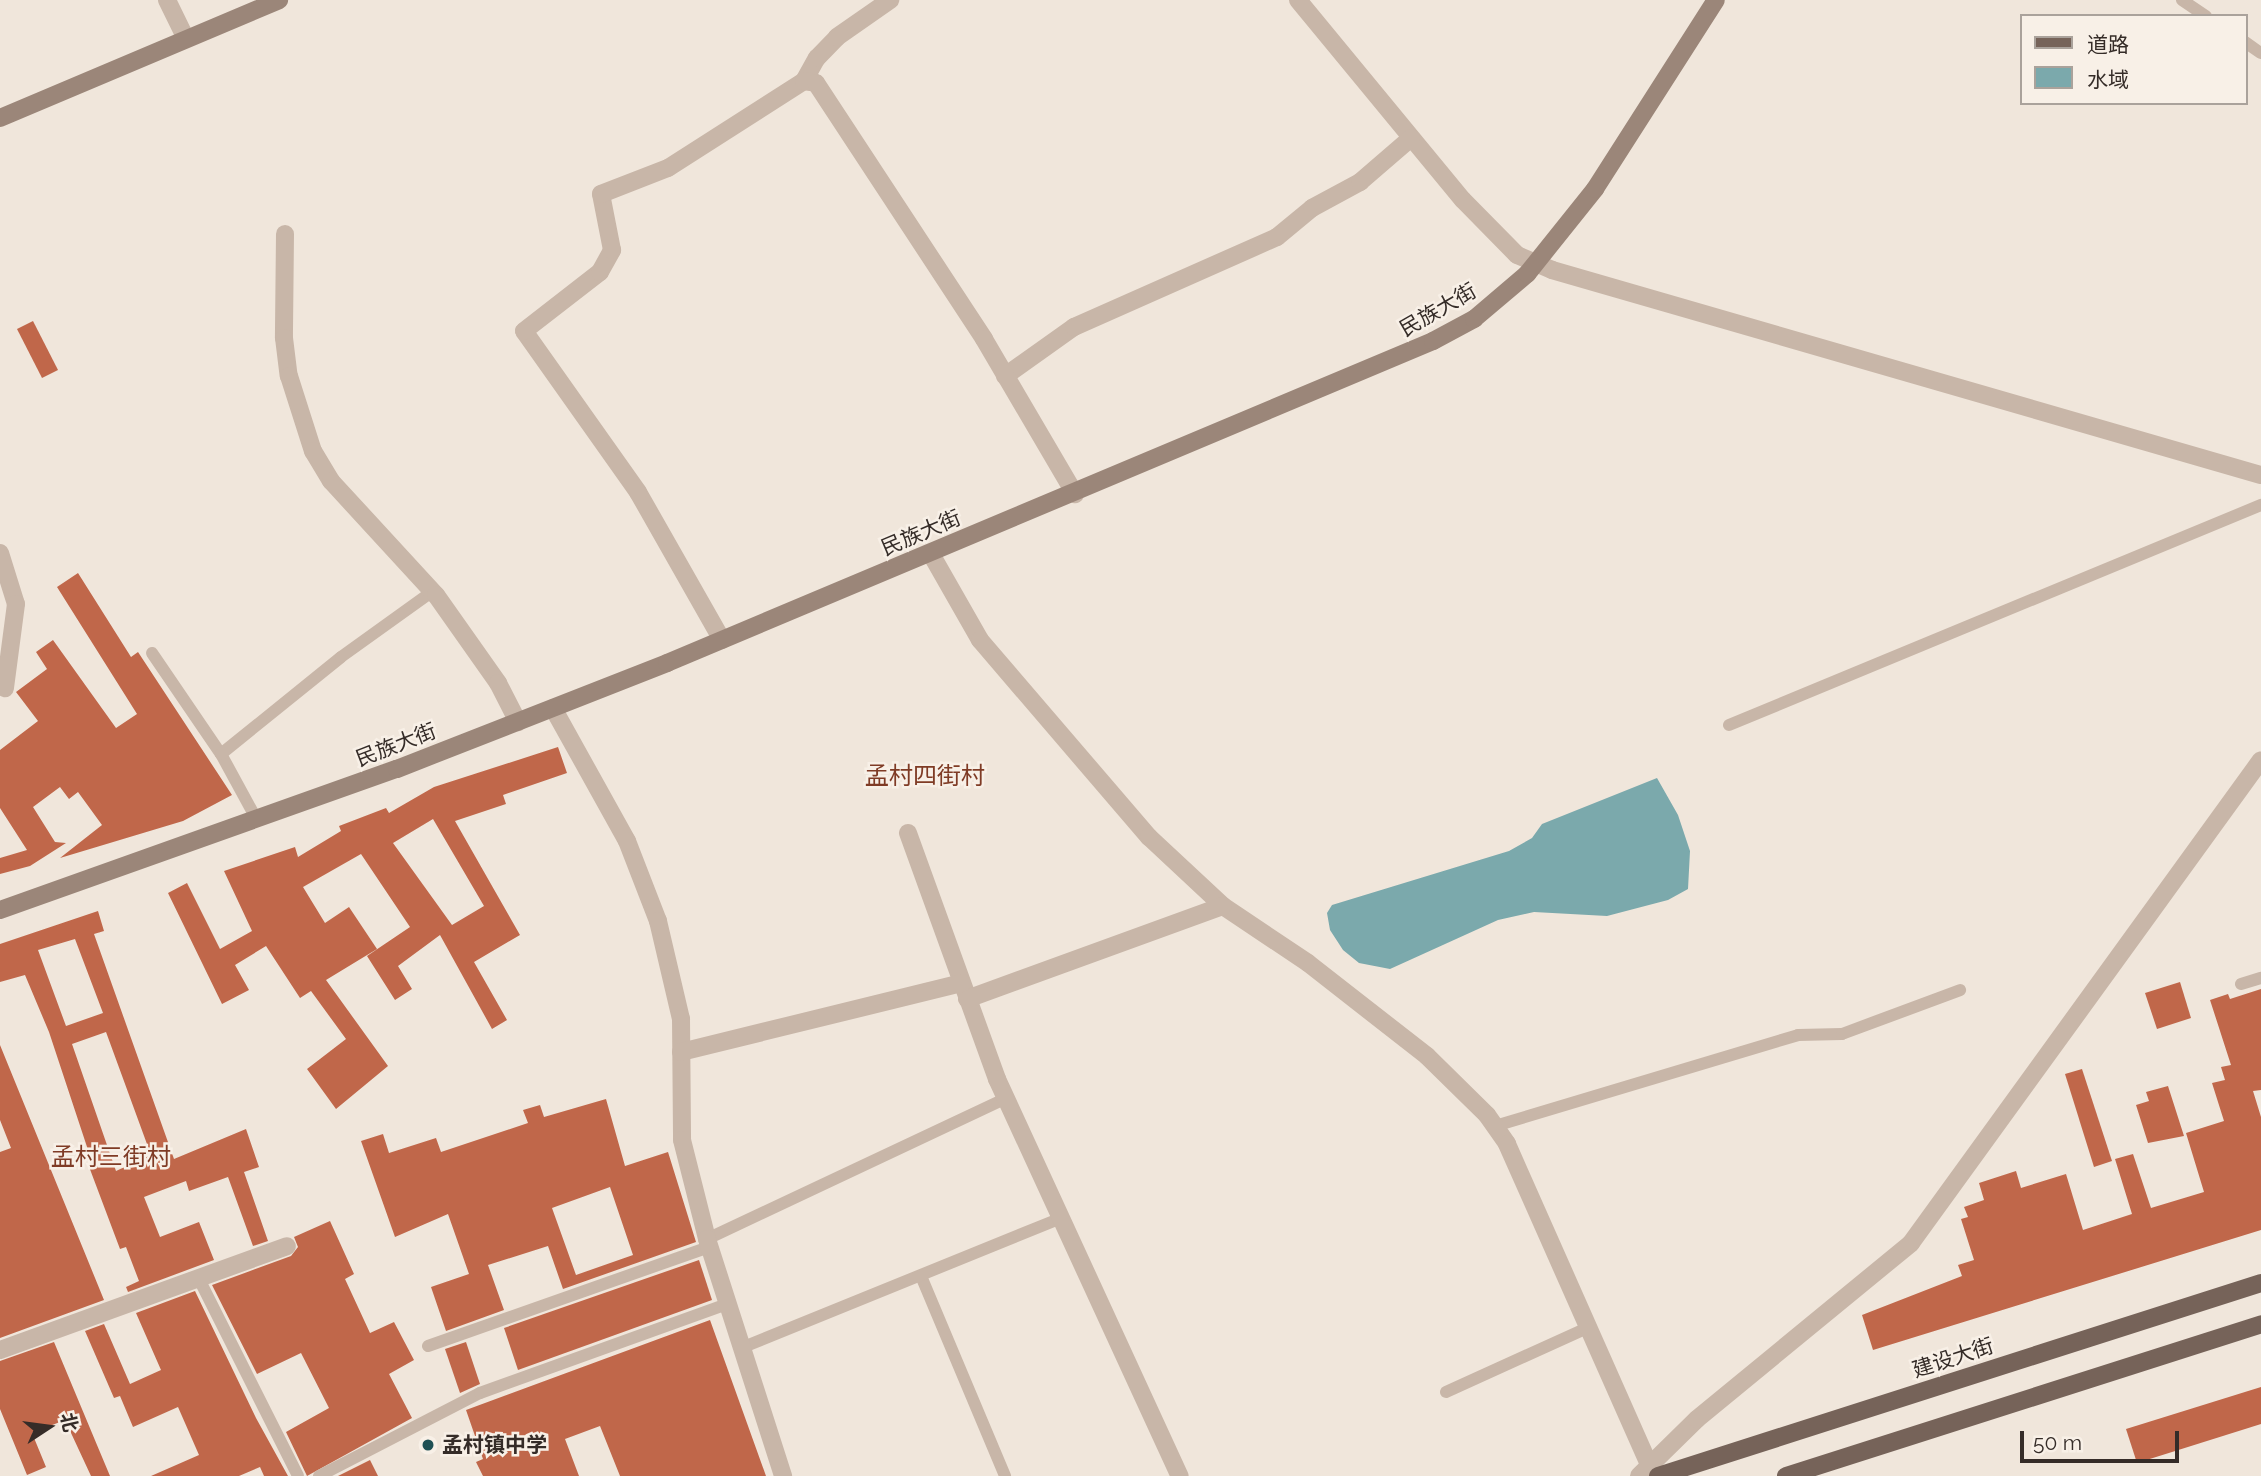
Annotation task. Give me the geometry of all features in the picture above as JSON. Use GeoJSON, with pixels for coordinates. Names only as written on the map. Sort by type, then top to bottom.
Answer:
{"type":"FeatureCollection","features":[{"type":"Feature","properties":{"kind":"main road"},"geometry":{"type":"LineString","coordinates":[[0,118],[279,0]]}},
{"type":"Feature","properties":{"kind":"main road","name":"民族大街"},"geometry":{"type":"LineString","coordinates":[[0,910],[257,820],[518,722],[931,554],[1422,347],[1474,319],[1536,264],[1595,189],[1716,0]]}},
{"type":"Feature","properties":{"kind":"main road","name":"建设大街"},"geometry":{"type":"LineString","coordinates":[[1649,1473],[2261,1283]]}},
{"type":"Feature","properties":{"kind":"main road"},"geometry":{"type":"LineString","coordinates":[[1786,1476],[2261,1324]]}},
{"type":"Feature","properties":{"kind":"street"},"geometry":{"type":"LineString","coordinates":[[167,0],[186,39]]}},
{"type":"Feature","properties":{"kind":"street"},"geometry":{"type":"LineString","coordinates":[[722,640],[638,492],[524,331],[600,272],[612,250],[601,194],[668,168],[804,81],[817,58],[837,37],[890,0]]}},
{"type":"Feature","properties":{"kind":"street"},"geometry":{"type":"LineString","coordinates":[[1298,0],[1411,138],[1517,255],[1536,264],[2261,475]]}},
{"type":"Feature","properties":{"kind":"street"},"geometry":{"type":"LineString","coordinates":[[804,81],[816,83],[1005,376],[1075,494]]}},
{"type":"Feature","properties":{"kind":"street"},"geometry":{"type":"LineString","coordinates":[[1005,376],[1074,327],[1277,237],[1312,208],[1360,182],[1411,138]]}},
{"type":"Feature","properties":{"kind":"street"},"geometry":{"type":"LineString","coordinates":[[285,234],[284,338],[299,417],[331,481],[433,591],[498,683],[518,722]]}},
{"type":"Feature","properties":{"kind":"street"},"geometry":{"type":"LineString","coordinates":[[0,553],[16,604],[5,688]]}},
{"type":"Feature","properties":{"kind":"street"},"geometry":{"type":"LineString","coordinates":[[931,554],[980,640],[1020,691],[1149,837],[1223,906],[1308,962],[1427,1056],[1494,1126],[1507,1144],[1649,1473],[1697,1419],[1911,1243],[2261,760]]}},
{"type":"Feature","properties":{"kind":"street"},"geometry":{"type":"LineString","coordinates":[[553,708],[644,881],[671,971],[681,1019],[682,1140],[708,1243],[783,1476]]}},
{"type":"Feature","properties":{"kind":"street"},"geometry":{"type":"LineString","coordinates":[[908,833],[964,991],[1006,1098],[1180,1476]]}},
{"type":"Feature","properties":{"kind":"street"},"geometry":{"type":"LineString","coordinates":[[681,1052],[964,991],[1223,906]]}},
{"type":"Feature","properties":{"kind":"street"},"geometry":{"type":"LineString","coordinates":[[0,1350],[287,1246]]}},
{"type":"Feature","properties":{"kind":"lane"},"geometry":{"type":"LineString","coordinates":[[2182,0],[2203,14]]}},
{"type":"Feature","properties":{"kind":"lane"},"geometry":{"type":"LineString","coordinates":[[1729,725],[2261,505]]}},
{"type":"Feature","properties":{"kind":"lane"},"geometry":{"type":"LineString","coordinates":[[220,754],[341,657],[433,591]]}},
{"type":"Feature","properties":{"kind":"lane"},"geometry":{"type":"LineString","coordinates":[[152,653],[220,754],[257,820]]}},
{"type":"Feature","properties":{"kind":"lane"},"geometry":{"type":"LineString","coordinates":[[2241,984],[2261,978]]}},
{"type":"Feature","properties":{"kind":"lane"},"geometry":{"type":"LineString","coordinates":[[1494,1126],[1798,1035],[1842,1034],[1960,990]]}},
{"type":"Feature","properties":{"kind":"lane"},"geometry":{"type":"LineString","coordinates":[[428,1346],[708,1243],[1006,1098]]}},
{"type":"Feature","properties":{"kind":"lane"},"geometry":{"type":"LineString","coordinates":[[741,1348],[1061,1219]]}},
{"type":"Feature","properties":{"kind":"lane"},"geometry":{"type":"LineString","coordinates":[[921,1276],[1005,1476]]}},
{"type":"Feature","properties":{"kind":"lane"},"geometry":{"type":"LineString","coordinates":[[199,1279],[298,1476]]}},
{"type":"Feature","properties":{"kind":"lane"},"geometry":{"type":"LineString","coordinates":[[319,1476],[480,1393],[727,1304]]}},
{"type":"Feature","properties":{"kind":"lane"},"geometry":{"type":"LineString","coordinates":[[1446,1392],[1587,1328]]}},
{"type":"Feature","properties":{"kind":"water"},"geometry":{"type":"Polygon","coordinates":[[[1657,778],[1678,815],[1690,851],[1688,889],[1668,900],[1607,916],[1534,912],[1498,920],[1390,969],[1359,963],[1343,950],[1330,930],[1327,913],[1332,905],[1509,851],[1532,838],[1542,824],[1657,778]]]}},
{"type":"Feature","properties":{"kind":"building"},"geometry":{"type":"Polygon","coordinates":[[[33,321],[58,370],[42,378],[17,329],[33,321]]]}},
{"type":"Feature","properties":{"kind":"building"},"geometry":{"type":"Polygon","coordinates":[[[78,573],[131,657],[138,652],[232,795],[183,821],[60,858],[102,825],[78,792],[69,799],[60,787],[33,807],[55,842],[66,843],[30,866],[0,874],[0,858],[27,850],[0,808],[0,750],[38,721],[16,692],[47,669],[36,652],[53,640],[116,728],[137,714],[57,587],[78,573]]]}},
{"type":"Feature","properties":{"kind":"building"},"geometry":{"type":"Polygon","coordinates":[[[558,747],[567,773],[503,795],[506,804],[455,821],[520,935],[474,962],[507,1020],[492,1029],[440,935],[398,966],[412,989],[395,1000],[367,956],[410,927],[361,854],[303,887],[325,923],[349,907],[377,949],[326,980],[388,1066],[336,1109],[307,1069],[346,1039],[311,991],[300,998],[266,946],[235,965],[249,990],[222,1004],[168,893],[187,883],[220,949],[252,931],[224,871],[295,847],[298,857],[341,831],[339,826],[386,808],[389,813],[434,787],[558,747]],[[433,819],[393,843],[452,925],[484,906],[433,819]]]}},
{"type":"Feature","properties":{"kind":"building"},"geometry":{"type":"Polygon","coordinates":[[[98,911],[104,931],[94,934],[174,1159],[246,1129],[259,1167],[244,1172],[268,1241],[253,1246],[228,1177],[189,1191],[186,1181],[144,1197],[160,1237],[199,1222],[214,1260],[128,1292],[126,1287],[139,1281],[126,1247],[120,1249],[88,1164],[92,1162],[49,1032],[25,975],[0,982],[0,944],[98,911]],[[75,939],[38,950],[66,1026],[103,1013],[75,939]],[[106,1032],[72,1044],[116,1171],[151,1155],[106,1032]]]}},
{"type":"Feature","properties":{"kind":"building"},"geometry":{"type":"Polygon","coordinates":[[[2180,982],[2191,1018],[2157,1029],[2145,993],[2180,982]]]}},
{"type":"Feature","properties":{"kind":"building"},"geometry":{"type":"Polygon","coordinates":[[[2261,989],[2261,1090],[2253,1091],[2261,1117],[2261,1230],[1873,1350],[1862,1315],[1962,1276],[1958,1265],[1974,1260],[1961,1219],[1968,1217],[1964,1207],[1984,1200],[1979,1183],[2016,1171],[2021,1188],[2066,1174],[2083,1230],[2132,1214],[2115,1159],[2133,1154],[2151,1208],[2204,1192],[2186,1133],[2224,1121],[2212,1083],[2225,1080],[2221,1067],[2231,1065],[2210,1000],[2228,994],[2230,999],[2261,989]]]}},
{"type":"Feature","properties":{"kind":"building"},"geometry":{"type":"Polygon","coordinates":[[[0,1045],[104,1300],[0,1338],[0,1152],[11,1148],[0,1120],[0,1045]]]}},
{"type":"Feature","properties":{"kind":"building"},"geometry":{"type":"Polygon","coordinates":[[[2082,1069],[2112,1161],[2094,1167],[2065,1074],[2082,1069]]]}},
{"type":"Feature","properties":{"kind":"building"},"geometry":{"type":"Polygon","coordinates":[[[2168,1086],[2184,1136],[2148,1143],[2136,1105],[2149,1101],[2146,1092],[2168,1086]]]}},
{"type":"Feature","properties":{"kind":"building"},"geometry":{"type":"Polygon","coordinates":[[[606,1099],[625,1166],[668,1152],[696,1242],[563,1289],[548,1246],[488,1265],[504,1310],[446,1331],[431,1287],[469,1274],[448,1214],[395,1237],[361,1141],[383,1134],[389,1153],[436,1138],[441,1152],[528,1123],[523,1110],[540,1105],[544,1117],[606,1099]],[[610,1187],[552,1208],[576,1275],[633,1255],[610,1187]]]}},
{"type":"Feature","properties":{"kind":"building"},"geometry":{"type":"Polygon","coordinates":[[[330,1221],[354,1274],[345,1279],[370,1333],[394,1322],[414,1360],[389,1374],[412,1418],[307,1476],[286,1432],[329,1408],[301,1353],[257,1374],[212,1285],[291,1256],[298,1247],[294,1237],[330,1221]]]}},
{"type":"Feature","properties":{"kind":"building"},"geometry":{"type":"Polygon","coordinates":[[[699,1260],[712,1300],[518,1370],[504,1328],[699,1260]]]}},
{"type":"Feature","properties":{"kind":"building"},"geometry":{"type":"Polygon","coordinates":[[[195,1291],[256,1418],[288,1476],[264,1476],[260,1467],[239,1476],[151,1476],[199,1455],[178,1407],[133,1427],[120,1396],[114,1398],[85,1331],[104,1324],[130,1384],[161,1370],[136,1313],[195,1291]]]}},
{"type":"Feature","properties":{"kind":"building"},"geometry":{"type":"Polygon","coordinates":[[[710,1320],[766,1476],[620,1476],[600,1426],[565,1439],[579,1476],[483,1476],[476,1462],[483,1459],[466,1410],[710,1320]]]}},
{"type":"Feature","properties":{"kind":"building"},"geometry":{"type":"Polygon","coordinates":[[[54,1342],[110,1476],[91,1476],[65,1420],[32,1433],[46,1467],[27,1475],[0,1409],[0,1361],[54,1342]]]}},
{"type":"Feature","properties":{"kind":"building"},"geometry":{"type":"Polygon","coordinates":[[[466,1342],[480,1384],[460,1393],[445,1349],[466,1342]]]}},
{"type":"Feature","properties":{"kind":"building"},"geometry":{"type":"Polygon","coordinates":[[[2261,1387],[2261,1424],[2137,1463],[2126,1429],[2261,1387]]]}},
{"type":"Feature","properties":{"kind":"building"},"geometry":{"type":"Polygon","coordinates":[[[370,1460],[378,1476],[338,1476],[370,1460]]]}},
{"type":"Feature","properties":{"kind":"place","name":"孟村镇中学"},"geometry":{"type":"Point","coordinates":[428,1445]}},
{"type":"Feature","properties":{"kind":"district","name":"孟村四街村"},"geometry":{"type":"Point","coordinates":[925,776]}},
{"type":"Feature","properties":{"kind":"district","name":"孟村三街村"},"geometry":{"type":"Point","coordinates":[111,1157]}}]}
